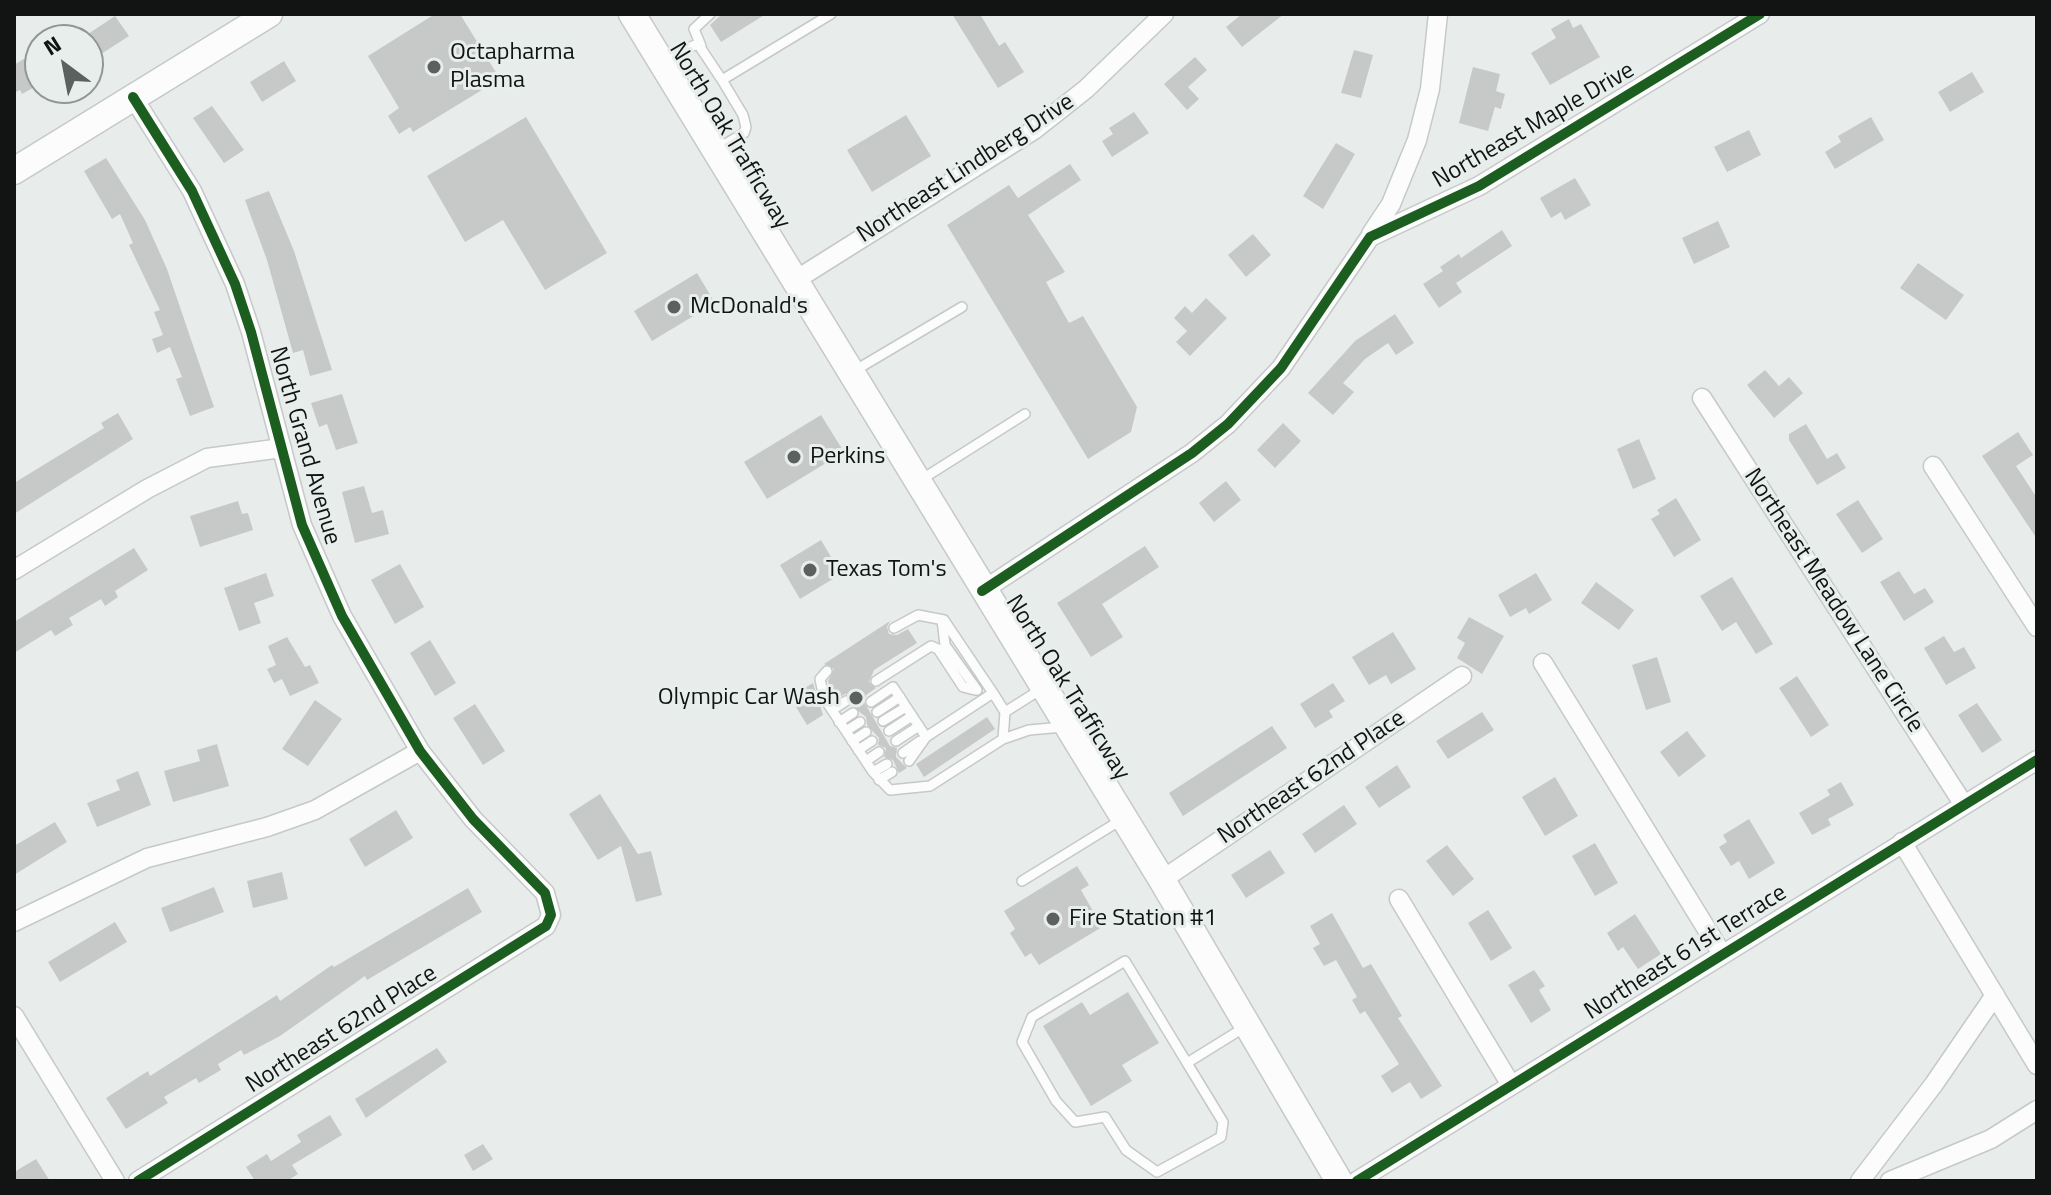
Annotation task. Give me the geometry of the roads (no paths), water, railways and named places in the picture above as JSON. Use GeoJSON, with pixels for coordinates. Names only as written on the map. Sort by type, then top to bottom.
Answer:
{"type":"FeatureCollection","features":[{"type":"Feature","properties":{"kind":"main road"},"geometry":{"type":"LineString","coordinates":[[14,171],[269,14]]}},
{"type":"Feature","properties":{"kind":"main road","name":"North Oak Trafficway"},"geometry":{"type":"LineString","coordinates":[[632,14],[982,591],[1162,880],[1339,1181]]}},
{"type":"Feature","properties":{"kind":"street","name":"Northeast Lindberg Drive"},"geometry":{"type":"LineString","coordinates":[[794,281],[1034,130],[1086,89],[1164,14]]}},
{"type":"Feature","properties":{"kind":"street"},"geometry":{"type":"LineString","coordinates":[[982,591],[1192,453],[1228,424],[1281,368],[1391,204],[1417,140],[1430,89],[1438,14]]}},
{"type":"Feature","properties":{"kind":"street","name":"Northeast Maple Drive"},"geometry":{"type":"LineString","coordinates":[[1370,237],[1479,186],[1760,14]]}},
{"type":"Feature","properties":{"kind":"street","name":"North Grand Avenue"},"geometry":{"type":"LineString","coordinates":[[133,97],[192,191],[220,248],[251,332],[302,525],[324,580],[420,751],[473,819],[545,893],[551,903]]}},
{"type":"Feature","properties":{"kind":"street","name":"Northeast Meadow Lane Circle"},"geometry":{"type":"LineString","coordinates":[[1702,398],[1964,805]]}},
{"type":"Feature","properties":{"kind":"street"},"geometry":{"type":"LineString","coordinates":[[14,570],[147,489],[207,458],[282,448]]}},
{"type":"Feature","properties":{"kind":"street"},"geometry":{"type":"LineString","coordinates":[[1933,466],[2037,627]]}},
{"type":"Feature","properties":{"kind":"street"},"geometry":{"type":"LineString","coordinates":[[1543,663],[1722,954]]}},
{"type":"Feature","properties":{"kind":"street","name":"Northeast 62nd Place"},"geometry":{"type":"LineString","coordinates":[[1162,880],[1462,676]]}},
{"type":"Feature","properties":{"kind":"street"},"geometry":{"type":"LineString","coordinates":[[14,922],[147,858],[267,827],[315,810],[420,751]]}},
{"type":"Feature","properties":{"kind":"street","name":"Northeast 61st Terrace"},"geometry":{"type":"LineString","coordinates":[[1357,1181],[2037,760]]}},
{"type":"Feature","properties":{"kind":"street"},"geometry":{"type":"LineString","coordinates":[[1902,842],[2037,1065]]}},
{"type":"Feature","properties":{"kind":"street"},"geometry":{"type":"LineString","coordinates":[[1399,899],[1511,1085]]}},
{"type":"Feature","properties":{"kind":"street","name":"Northeast 62nd Place"},"geometry":{"type":"LineString","coordinates":[[138,1181],[546,926],[551,903]]}},
{"type":"Feature","properties":{"kind":"street"},"geometry":{"type":"LineString","coordinates":[[1860,1181],[1934,1084],[1995,995]]}},
{"type":"Feature","properties":{"kind":"street"},"geometry":{"type":"LineString","coordinates":[[14,1016],[115,1181]]}},
{"type":"Feature","properties":{"kind":"street"},"geometry":{"type":"LineString","coordinates":[[1890,1181],[1991,1139],[2037,1110]]}},
{"type":"Feature","properties":{"kind":"lane"},"geometry":{"type":"LineString","coordinates":[[710,14],[694,29],[746,127],[744,133],[715,151]]}},
{"type":"Feature","properties":{"kind":"lane"},"geometry":{"type":"LineString","coordinates":[[722,80],[831,14]]}},
{"type":"Feature","properties":{"kind":"lane"},"geometry":{"type":"LineString","coordinates":[[659,60],[692,44],[701,46]]}},
{"type":"Feature","properties":{"kind":"lane"},"geometry":{"type":"LineString","coordinates":[[851,373],[962,307]]}},
{"type":"Feature","properties":{"kind":"lane"},"geometry":{"type":"LineString","coordinates":[[916,482],[1025,414]]}},
{"type":"Feature","properties":{"kind":"lane"},"geometry":{"type":"LineString","coordinates":[[894,628],[918,615],[942,620],[1005,712],[1003,739]]}},
{"type":"Feature","properties":{"kind":"lane"},"geometry":{"type":"LineString","coordinates":[[942,620],[945,645],[975,690]]}},
{"type":"Feature","properties":{"kind":"lane"},"geometry":{"type":"LineString","coordinates":[[876,681],[931,646],[938,649],[963,687],[993,693]]}},
{"type":"Feature","properties":{"kind":"lane"},"geometry":{"type":"LineString","coordinates":[[827,671],[820,684],[832,710],[876,776],[890,790],[930,786],[1003,739],[1029,730],[1067,727]]}},
{"type":"Feature","properties":{"kind":"lane"},"geometry":{"type":"LineString","coordinates":[[871,702],[893,687],[926,737]]}},
{"type":"Feature","properties":{"kind":"lane"},"geometry":{"type":"LineString","coordinates":[[1005,712],[1043,688]]}},
{"type":"Feature","properties":{"kind":"lane"},"geometry":{"type":"LineString","coordinates":[[906,757],[926,737],[993,693]]}},
{"type":"Feature","properties":{"kind":"lane"},"geometry":{"type":"LineString","coordinates":[[877,712],[900,697]]}},
{"type":"Feature","properties":{"kind":"lane"},"geometry":{"type":"LineString","coordinates":[[832,710],[846,701]]}},
{"type":"Feature","properties":{"kind":"lane"},"geometry":{"type":"LineString","coordinates":[[883,721],[906,707]]}},
{"type":"Feature","properties":{"kind":"lane"},"geometry":{"type":"LineString","coordinates":[[839,722],[853,713]]}},
{"type":"Feature","properties":{"kind":"lane"},"geometry":{"type":"LineString","coordinates":[[889,731],[912,716]]}},
{"type":"Feature","properties":{"kind":"lane"},"geometry":{"type":"LineString","coordinates":[[846,731],[860,722]]}},
{"type":"Feature","properties":{"kind":"lane"},"geometry":{"type":"LineString","coordinates":[[896,741],[919,726]]}},
{"type":"Feature","properties":{"kind":"lane"},"geometry":{"type":"LineString","coordinates":[[852,741],[869,737],[858,750]]}},
{"type":"Feature","properties":{"kind":"lane"},"geometry":{"type":"LineString","coordinates":[[866,761],[879,752]]}},
{"type":"Feature","properties":{"kind":"lane"},"geometry":{"type":"LineString","coordinates":[[876,776],[889,768]]}},
{"type":"Feature","properties":{"kind":"lane"},"geometry":{"type":"LineString","coordinates":[[1022,881],[1124,819]]}},
{"type":"Feature","properties":{"kind":"lane"},"geometry":{"type":"LineString","coordinates":[[1125,961],[1187,1063],[1223,1122],[1221,1137],[1157,1172],[1126,1150],[1105,1117],[1075,1122],[1056,1101],[1022,1042],[1032,1017],[1125,961]]}},
{"type":"Feature","properties":{"kind":"lane"},"geometry":{"type":"LineString","coordinates":[[1187,1063],[1248,1025]]}},
{"type":"Feature","properties":{"kind":"place","name":"Octapharma Plasma"},"geometry":{"type":"Point","coordinates":[434,67]}},
{"type":"Feature","properties":{"kind":"place","name":"McDonald's"},"geometry":{"type":"Point","coordinates":[674,307]}},
{"type":"Feature","properties":{"kind":"place","name":"Perkins"},"geometry":{"type":"Point","coordinates":[794,457]}},
{"type":"Feature","properties":{"kind":"place","name":"Texas Tom's"},"geometry":{"type":"Point","coordinates":[810,570]}},
{"type":"Feature","properties":{"kind":"place","name":"Olympic Car Wash"},"geometry":{"type":"Point","coordinates":[856,698]}},
{"type":"Feature","properties":{"kind":"place","name":"Fire Station #1"},"geometry":{"type":"Point","coordinates":[1053,919]}}]}
